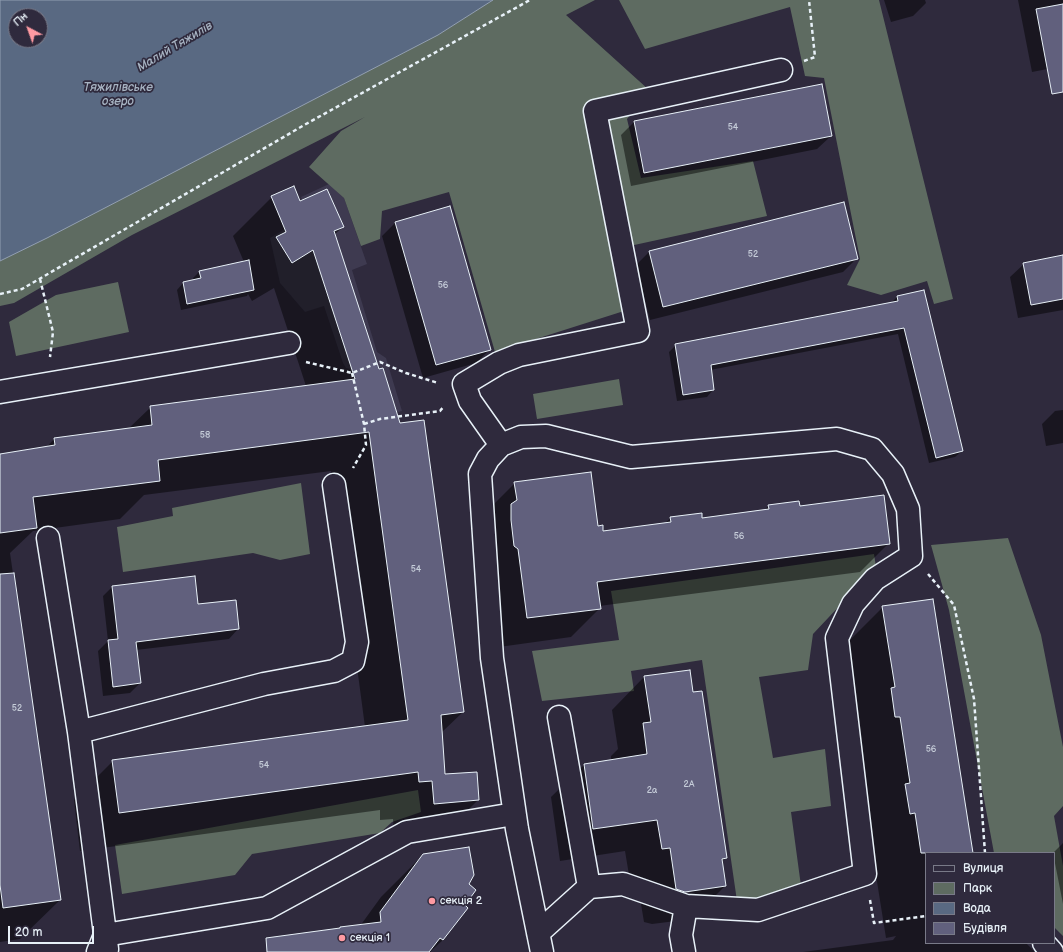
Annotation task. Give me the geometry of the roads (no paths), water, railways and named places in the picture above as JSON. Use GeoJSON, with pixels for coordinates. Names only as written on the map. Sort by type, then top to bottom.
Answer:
{"type":"FeatureCollection","features":[{"type":"Feature","properties":{"kind":"lane"},"geometry":{"type":"LineString","coordinates":[[501,444],[470,401],[464,384],[500,363],[519,355],[638,331],[595,111],[781,70]]}},
{"type":"Feature","properties":{"kind":"lane"},"geometry":{"type":"LineString","coordinates":[[0,392],[290,343]]}},
{"type":"Feature","properties":{"kind":"lane"},"geometry":{"type":"LineString","coordinates":[[521,436],[546,436],[631,457],[837,439],[872,449],[893,474],[908,509],[911,556],[874,579],[854,604],[837,638],[865,874],[758,910],[686,906],[623,884],[589,887],[540,942],[514,814],[492,658],[480,474],[488,458],[501,444],[521,436]]}},
{"type":"Feature","properties":{"kind":"lane"},"geometry":{"type":"LineString","coordinates":[[79,732],[264,684],[334,671],[353,661],[357,642],[334,484]]}},
{"type":"Feature","properties":{"kind":"lane"},"geometry":{"type":"LineString","coordinates":[[48,538],[79,732],[104,946],[267,908],[407,832],[514,814]]}},
{"type":"Feature","properties":{"kind":"lane"},"geometry":{"type":"LineString","coordinates":[[559,717],[589,887]]}},
{"type":"Feature","properties":{"kind":"lane"},"geometry":{"type":"LineString","coordinates":[[684,952],[681,935],[686,906]]}},
{"type":"Feature","properties":{"kind":"lane"},"geometry":{"type":"LineString","coordinates":[[1045,944],[1052,952]]}},
{"type":"Feature","properties":{"kind":"water","name":"Тяжилівське озеро"},"geometry":{"type":"Polygon","coordinates":[[[0,0],[493,0],[438,35],[0,261],[0,0]]]}},
{"type":"Feature","properties":{"kind":"place","name":"секція 2"},"geometry":{"type":"Point","coordinates":[432,901]}},
{"type":"Feature","properties":{"kind":"place","name":"секція 1"},"geometry":{"type":"Point","coordinates":[342,938]}},
{"type":"Feature","properties":{"kind":"water label","name":"Малий Тяжилів"},"geometry":{"type":"Point","coordinates":[175,47]}}]}
